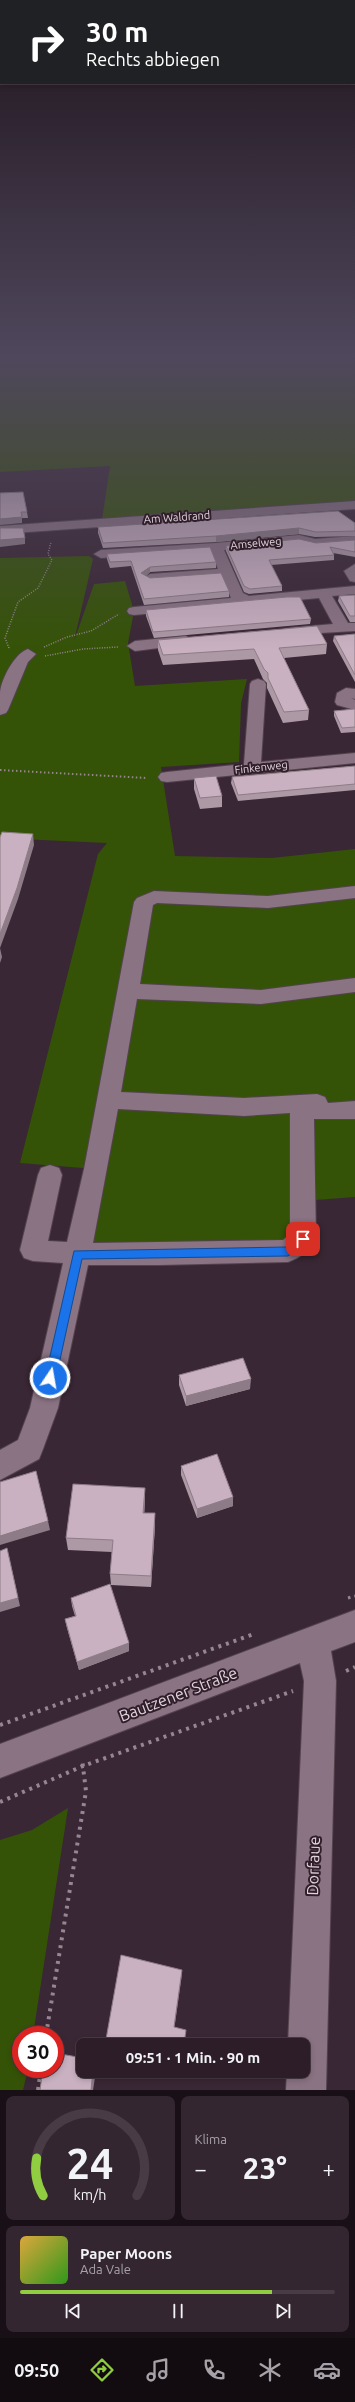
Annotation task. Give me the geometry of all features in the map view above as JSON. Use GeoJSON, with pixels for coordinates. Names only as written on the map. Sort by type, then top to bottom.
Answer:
{"type":"FeatureCollection","features":[{"type":"Feature","properties":{"kind":"street","name":"Am Waldrand"},"geometry":{"type":"LineString","coordinates":[[0,530],[355,505]]}},
{"type":"Feature","properties":{"kind":"street","name":"Amselweg"},"geometry":{"type":"LineString","coordinates":[[242,599],[237,596],[216,546],[299,539],[315,543],[355,540]]}},
{"type":"Feature","properties":{"kind":"street"},"geometry":{"type":"LineString","coordinates":[[102,554],[216,546]]}},
{"type":"Feature","properties":{"kind":"street"},"geometry":{"type":"LineString","coordinates":[[355,568],[350,571],[355,578]]}},
{"type":"Feature","properties":{"kind":"street"},"geometry":{"type":"LineString","coordinates":[[150,578],[227,572]]}},
{"type":"Feature","properties":{"kind":"street"},"geometry":{"type":"LineString","coordinates":[[134,610],[235,602],[242,599],[323,594],[355,590]]}},
{"type":"Feature","properties":{"kind":"street"},"geometry":{"type":"LineString","coordinates":[[323,594],[349,627]]}},
{"type":"Feature","properties":{"kind":"street"},"geometry":{"type":"LineString","coordinates":[[273,634],[349,627]]}},
{"type":"Feature","properties":{"kind":"street"},"geometry":{"type":"LineString","coordinates":[[135,646],[204,640]]}},
{"type":"Feature","properties":{"kind":"street"},"geometry":{"type":"LineString","coordinates":[[0,710],[25,657]]}},
{"type":"Feature","properties":{"kind":"street"},"geometry":{"type":"LineString","coordinates":[[252,768],[258,684]]}},
{"type":"Feature","properties":{"kind":"street"},"geometry":{"type":"LineString","coordinates":[[355,694],[346,693],[343,696],[343,702],[355,706]]}},
{"type":"Feature","properties":{"kind":"street","name":"Finkenweg"},"geometry":{"type":"LineString","coordinates":[[167,777],[355,758]]}},
{"type":"Feature","properties":{"kind":"street"},"geometry":{"type":"LineString","coordinates":[[0,1466],[29,1449],[44,1408],[78,1254],[109,1100],[144,902],[154,897],[268,902],[355,892]]}},
{"type":"Feature","properties":{"kind":"street"},"geometry":{"type":"LineString","coordinates":[[127,993],[146,990],[261,997],[355,985]]}},
{"type":"Feature","properties":{"kind":"street"},"geometry":{"type":"LineString","coordinates":[[109,1100],[244,1107],[302,1105],[355,1098]]}},
{"type":"Feature","properties":{"kind":"street"},"geometry":{"type":"LineString","coordinates":[[302,1105],[318,1112],[355,1110]]}},
{"type":"Feature","properties":{"kind":"street"},"geometry":{"type":"LineString","coordinates":[[50,1175],[33,1250],[78,1254],[288,1251],[303,1239],[302,1105]]}},
{"type":"Feature","properties":{"kind":"street","name":"Bautzener Straße"},"geometry":{"type":"LineString","coordinates":[[0,1762],[313,1642],[348,1614]]}},
{"type":"Feature","properties":{"kind":"street","name":"Dorfaue"},"geometry":{"type":"LineString","coordinates":[[306,2090],[320,1681],[313,1642]]}},
{"type":"Feature","properties":{"kind":"path"},"geometry":{"type":"LineString","coordinates":[[54,526],[48,554],[52,560],[38,588],[18,602],[5,638],[9,647],[25,657],[83,649],[135,646]]}},
{"type":"Feature","properties":{"kind":"path"},"geometry":{"type":"LineString","coordinates":[[25,657],[67,637],[91,631],[116,615],[134,610]]}},
{"type":"Feature","properties":{"kind":"path"},"geometry":{"type":"LineString","coordinates":[[0,770],[128,778]]}},
{"type":"Feature","properties":{"kind":"path"},"geometry":{"type":"LineString","coordinates":[[348,1614],[355,1596]]}},
{"type":"Feature","properties":{"kind":"path"},"geometry":{"type":"LineString","coordinates":[[0,1725],[256,1633]]}},
{"type":"Feature","properties":{"kind":"path"},"geometry":{"type":"LineString","coordinates":[[0,1802],[19,1792],[83,1766],[355,1667]]}},
{"type":"Feature","properties":{"kind":"path"},"geometry":{"type":"LineString","coordinates":[[47,2026],[86,1791],[79,1732]]}},
{"type":"Feature","properties":{"kind":"path"},"geometry":{"type":"LineString","coordinates":[[38,2090],[40,2078]]}},
{"type":"Feature","properties":{"kind":"green space"},"geometry":{"type":"Polygon","coordinates":[[[0,455],[355,455],[355,504],[102,520],[110,466],[0,472],[0,455]]]}},
{"type":"Feature","properties":{"kind":"green space"},"geometry":{"type":"Polygon","coordinates":[[[89,556],[93,559],[74,641],[94,584],[125,581],[134,611],[128,643],[135,686],[247,679],[241,703],[239,762],[161,767],[175,856],[272,858],[355,849],[355,1197],[302,1201],[303,1239],[78,1254],[96,1169],[20,1163],[98,854],[107,843],[0,838],[0,558],[89,556]]]}},
{"type":"Feature","properties":{"kind":"green space"},"geometry":{"type":"Polygon","coordinates":[[[68,1808],[34,2026],[12,2026],[12,2078],[26,2078],[23,2090],[0,2090],[0,1840],[32,1830],[68,1808]]]}},
{"type":"Feature","properties":{"kind":"building"},"geometry":{"type":"Polygon","coordinates":[[[23,492],[27,512],[21,512],[22,517],[0,519],[0,493],[23,492]]]}},
{"type":"Feature","properties":{"kind":"building"},"geometry":{"type":"Polygon","coordinates":[[[338,511],[355,523],[355,531],[316,532],[299,528],[216,536],[103,543],[98,527],[338,511]]]}},
{"type":"Feature","properties":{"kind":"building"},"geometry":{"type":"Polygon","coordinates":[[[0,528],[23,528],[25,538],[0,540],[0,528]]]}},
{"type":"Feature","properties":{"kind":"building"},"geometry":{"type":"Polygon","coordinates":[[[299,539],[316,543],[355,540],[355,552],[330,547],[334,555],[269,560],[282,586],[250,589],[244,586],[226,546],[299,539]]]}},
{"type":"Feature","properties":{"kind":"building"},"geometry":{"type":"Polygon","coordinates":[[[210,547],[216,562],[150,567],[141,573],[150,578],[221,573],[229,591],[144,599],[131,561],[110,562],[107,554],[210,547]]]}},
{"type":"Feature","properties":{"kind":"building"},"geometry":{"type":"Polygon","coordinates":[[[355,595],[355,616],[350,616],[339,596],[355,595]]]}},
{"type":"Feature","properties":{"kind":"building"},"geometry":{"type":"Polygon","coordinates":[[[300,597],[311,619],[153,632],[146,610],[300,597]]]}},
{"type":"Feature","properties":{"kind":"building"},"geometry":{"type":"Polygon","coordinates":[[[317,626],[327,644],[279,648],[309,710],[284,712],[268,678],[268,673],[264,669],[254,649],[163,655],[158,640],[317,626]]]}},
{"type":"Feature","properties":{"kind":"building"},"geometry":{"type":"Polygon","coordinates":[[[355,634],[355,675],[334,636],[355,634]]]}},
{"type":"Feature","properties":{"kind":"building"},"geometry":{"type":"Polygon","coordinates":[[[355,709],[355,727],[342,728],[334,711],[355,709]]]}},
{"type":"Feature","properties":{"kind":"building"},"geometry":{"type":"Polygon","coordinates":[[[355,766],[355,784],[238,795],[232,777],[355,766]]]}},
{"type":"Feature","properties":{"kind":"building"},"geometry":{"type":"Polygon","coordinates":[[[216,776],[222,796],[200,798],[194,778],[216,776]]]}},
{"type":"Feature","properties":{"kind":"building"},"geometry":{"type":"Polygon","coordinates":[[[2,832],[33,834],[17,888],[0,934],[0,837],[2,832]]]}},
{"type":"Feature","properties":{"kind":"building"},"geometry":{"type":"Polygon","coordinates":[[[243,1358],[251,1379],[186,1396],[179,1375],[243,1358]]]}},
{"type":"Feature","properties":{"kind":"building"},"geometry":{"type":"Polygon","coordinates":[[[217,1454],[233,1497],[197,1509],[181,1466],[217,1454]]]}},
{"type":"Feature","properties":{"kind":"building"},"geometry":{"type":"Polygon","coordinates":[[[36,1471],[48,1521],[0,1536],[0,1482],[36,1471]]]}},
{"type":"Feature","properties":{"kind":"building"},"geometry":{"type":"Polygon","coordinates":[[[73,1484],[145,1488],[143,1513],[155,1513],[151,1576],[110,1574],[113,1540],[66,1538],[73,1484]]]}},
{"type":"Feature","properties":{"kind":"building"},"geometry":{"type":"Polygon","coordinates":[[[7,1548],[18,1598],[0,1603],[0,1551],[7,1548]]]}},
{"type":"Feature","properties":{"kind":"building"},"geometry":{"type":"Polygon","coordinates":[[[110,1584],[129,1643],[77,1662],[65,1619],[76,1616],[71,1598],[110,1584]]]}},
{"type":"Feature","properties":{"kind":"building"},"geometry":{"type":"Polygon","coordinates":[[[121,1955],[182,1970],[174,2027],[186,2030],[185,2038],[106,2038],[121,1955]]]}},
{"type":"Feature","properties":{"kind":"building"},"geometry":{"type":"Polygon","coordinates":[[[64,2055],[76,2057],[76,2078],[92,2078],[91,2090],[40,2090],[42,2078],[64,2078],[64,2055]]]}},
{"type":"Feature","properties":{"kind":"route"},"geometry":{"type":"LineString","coordinates":[[50,1378],[78,1254],[122,1255],[288,1251],[303,1239]]}}]}
